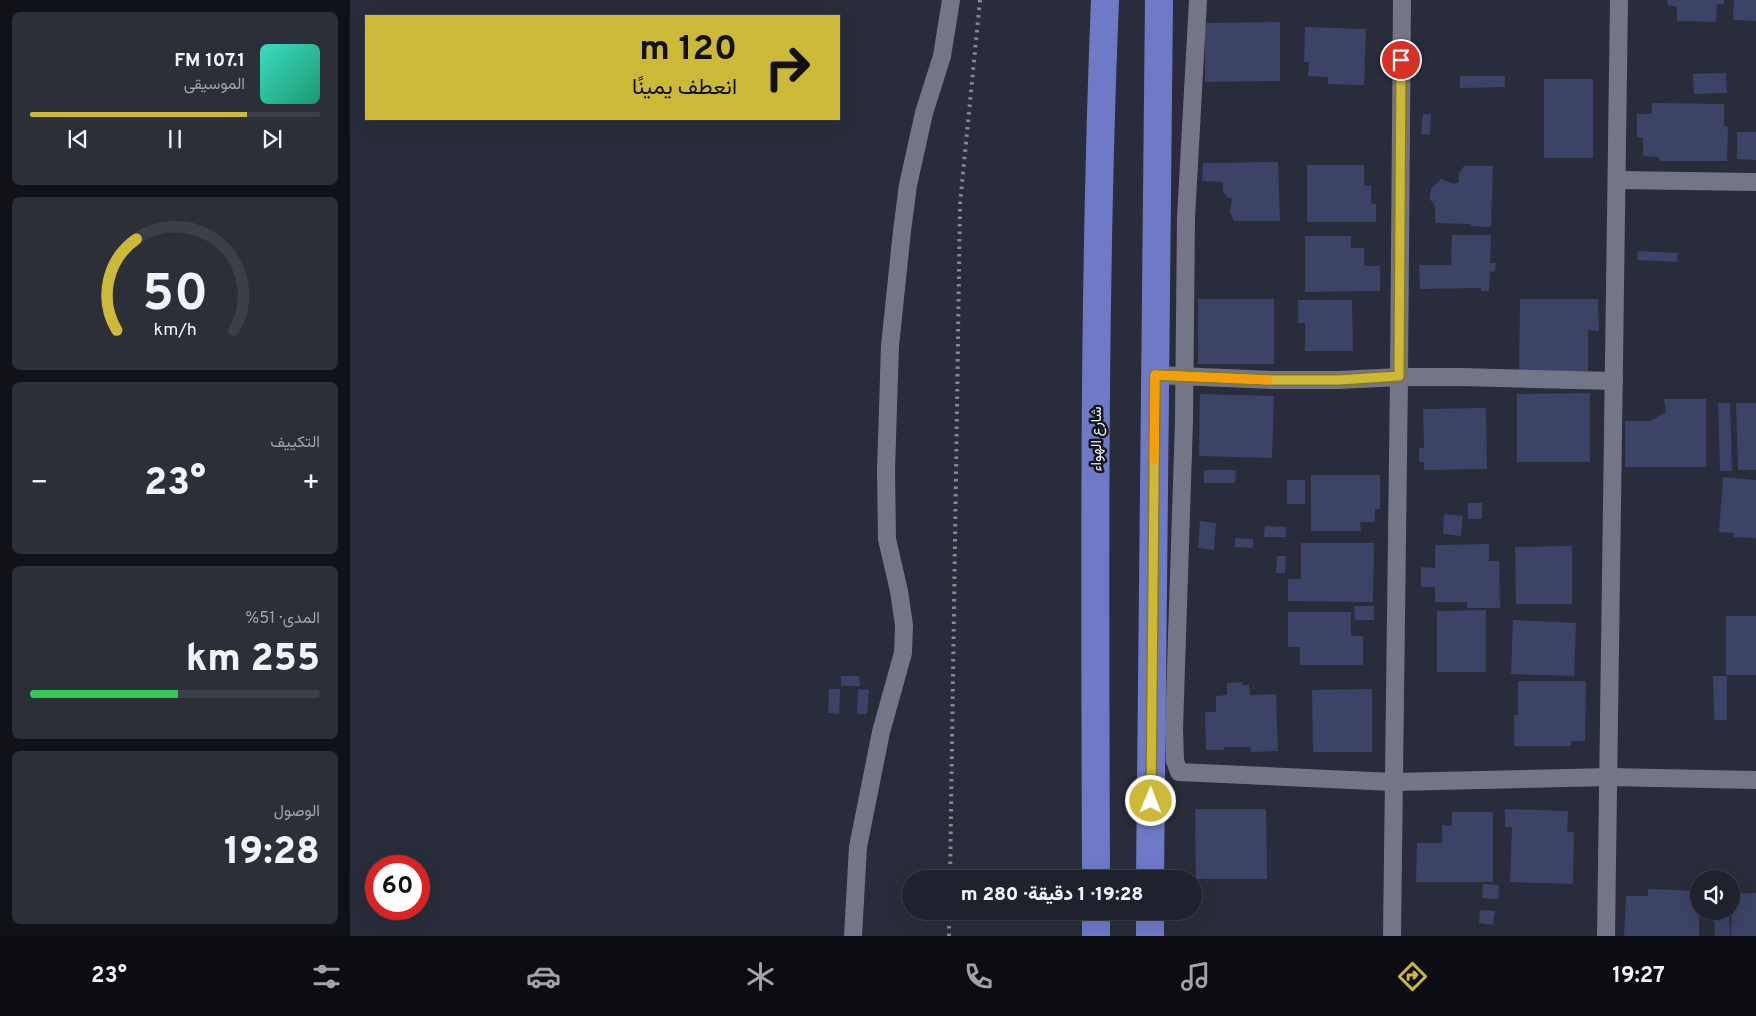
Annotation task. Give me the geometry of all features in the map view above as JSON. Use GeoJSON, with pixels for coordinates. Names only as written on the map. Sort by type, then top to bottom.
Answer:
{"type":"FeatureCollection","features":[{"type":"Feature","properties":{"kind":"main road","name":"شارع الهواء"},"geometry":{"type":"LineString","coordinates":[[1096,870],[1096,404],[1099,152],[1105,0]]}},
{"type":"Feature","properties":{"kind":"main road"},"geometry":{"type":"LineString","coordinates":[[1150,870],[1159,0]]}},
{"type":"Feature","properties":{"kind":"main road"},"geometry":{"type":"LineString","coordinates":[[1096,920],[1096,936]]}},
{"type":"Feature","properties":{"kind":"main road"},"geometry":{"type":"LineString","coordinates":[[1150,920],[1150,936]]}},
{"type":"Feature","properties":{"kind":"street"},"geometry":{"type":"LineString","coordinates":[[853,936],[858,848],[881,732],[903,653],[904,624],[887,538],[886,470],[890,346],[902,231],[908,185],[924,113],[942,56],[951,0]]}},
{"type":"Feature","properties":{"kind":"street"},"geometry":{"type":"LineString","coordinates":[[1198,0],[1186,218],[1182,526],[1177,607],[1174,729],[1175,761],[1179,772],[1394,782],[1608,777],[1756,780]]}},
{"type":"Feature","properties":{"kind":"street"},"geometry":{"type":"LineString","coordinates":[[1392,936],[1402,0]]}},
{"type":"Feature","properties":{"kind":"street"},"geometry":{"type":"LineString","coordinates":[[1606,936],[1619,0]]}},
{"type":"Feature","properties":{"kind":"street"},"geometry":{"type":"LineString","coordinates":[[1617,180],[1756,182]]}},
{"type":"Feature","properties":{"kind":"street"},"geometry":{"type":"LineString","coordinates":[[1155,375],[1272,380],[1339,380],[1399,376],[1614,381]]}},
{"type":"Feature","properties":{"kind":"building"},"geometry":{"type":"Polygon","coordinates":[[[1667,0],[1724,0],[1724,4],[1717,4],[1716,22],[1677,21],[1677,7],[1668,5],[1667,0]]]}},
{"type":"Feature","properties":{"kind":"building"},"geometry":{"type":"Polygon","coordinates":[[[1734,0],[1756,0],[1756,21],[1733,20],[1734,0]]]}},
{"type":"Feature","properties":{"kind":"building"},"geometry":{"type":"Polygon","coordinates":[[[1280,22],[1280,81],[1205,82],[1205,23],[1280,22]]]}},
{"type":"Feature","properties":{"kind":"building"},"geometry":{"type":"Polygon","coordinates":[[[1305,27],[1366,29],[1364,85],[1328,84],[1328,77],[1308,76],[1309,62],[1304,62],[1305,27]]]}},
{"type":"Feature","properties":{"kind":"building"},"geometry":{"type":"Polygon","coordinates":[[[1726,73],[1727,93],[1694,94],[1693,74],[1726,73]]]}},
{"type":"Feature","properties":{"kind":"building"},"geometry":{"type":"Polygon","coordinates":[[[1460,76],[1505,76],[1505,87],[1460,88],[1460,76]]]}},
{"type":"Feature","properties":{"kind":"building"},"geometry":{"type":"Polygon","coordinates":[[[1544,79],[1593,79],[1593,158],[1544,158],[1544,79]]]}},
{"type":"Feature","properties":{"kind":"building"},"geometry":{"type":"Polygon","coordinates":[[[1652,103],[1724,104],[1724,126],[1728,127],[1727,161],[1659,161],[1659,157],[1643,156],[1643,138],[1637,137],[1637,114],[1652,114],[1652,103]]]}},
{"type":"Feature","properties":{"kind":"building"},"geometry":{"type":"Polygon","coordinates":[[[1423,114],[1431,114],[1430,135],[1421,134],[1423,114]]]}},
{"type":"Feature","properties":{"kind":"building"},"geometry":{"type":"Polygon","coordinates":[[[1737,132],[1756,132],[1756,160],[1737,159],[1737,132]]]}},
{"type":"Feature","properties":{"kind":"building"},"geometry":{"type":"Polygon","coordinates":[[[1278,162],[1280,221],[1234,221],[1230,212],[1232,199],[1227,197],[1223,191],[1223,182],[1202,181],[1203,163],[1278,162]]]}},
{"type":"Feature","properties":{"kind":"building"},"geometry":{"type":"Polygon","coordinates":[[[1307,165],[1364,165],[1364,186],[1371,186],[1371,204],[1376,204],[1376,222],[1307,222],[1307,165]]]}},
{"type":"Feature","properties":{"kind":"building"},"geometry":{"type":"Polygon","coordinates":[[[1464,166],[1493,166],[1491,227],[1471,226],[1471,224],[1435,223],[1435,206],[1429,198],[1432,187],[1441,179],[1454,184],[1459,182],[1459,173],[1464,166]]]}},
{"type":"Feature","properties":{"kind":"building"},"geometry":{"type":"Polygon","coordinates":[[[1452,235],[1491,235],[1490,263],[1496,263],[1495,271],[1490,272],[1489,291],[1481,291],[1481,288],[1420,289],[1419,265],[1451,265],[1452,235]]]}},
{"type":"Feature","properties":{"kind":"building"},"geometry":{"type":"Polygon","coordinates":[[[1305,236],[1351,236],[1351,248],[1364,248],[1364,266],[1380,266],[1380,291],[1305,292],[1305,236]]]}},
{"type":"Feature","properties":{"kind":"building"},"geometry":{"type":"Polygon","coordinates":[[[1638,251],[1678,253],[1677,262],[1637,260],[1638,251]]]}},
{"type":"Feature","properties":{"kind":"building"},"geometry":{"type":"Polygon","coordinates":[[[1198,299],[1274,299],[1274,364],[1198,364],[1198,299]]]}},
{"type":"Feature","properties":{"kind":"building"},"geometry":{"type":"Polygon","coordinates":[[[1520,299],[1598,299],[1599,331],[1588,330],[1588,371],[1519,371],[1520,299]]]}},
{"type":"Feature","properties":{"kind":"building"},"geometry":{"type":"Polygon","coordinates":[[[1298,300],[1352,300],[1353,351],[1305,351],[1305,323],[1298,323],[1298,300]]]}},
{"type":"Feature","properties":{"kind":"building"},"geometry":{"type":"Polygon","coordinates":[[[1590,393],[1590,462],[1517,462],[1517,394],[1590,393]]]}},
{"type":"Feature","properties":{"kind":"building"},"geometry":{"type":"Polygon","coordinates":[[[1200,394],[1274,396],[1272,458],[1199,456],[1200,394]]]}},
{"type":"Feature","properties":{"kind":"building"},"geometry":{"type":"Polygon","coordinates":[[[1664,399],[1706,399],[1706,467],[1625,467],[1625,421],[1650,421],[1666,412],[1664,399]]]}},
{"type":"Feature","properties":{"kind":"building"},"geometry":{"type":"Polygon","coordinates":[[[1718,403],[1730,403],[1732,471],[1720,471],[1718,403]]]}},
{"type":"Feature","properties":{"kind":"building"},"geometry":{"type":"Polygon","coordinates":[[[1736,403],[1756,403],[1756,470],[1738,470],[1736,403]]]}},
{"type":"Feature","properties":{"kind":"building"},"geometry":{"type":"Polygon","coordinates":[[[1486,408],[1487,469],[1424,470],[1424,462],[1419,462],[1419,448],[1424,448],[1423,409],[1486,408]]]}},
{"type":"Feature","properties":{"kind":"building"},"geometry":{"type":"Polygon","coordinates":[[[1204,470],[1236,470],[1235,483],[1204,483],[1204,470]]]}},
{"type":"Feature","properties":{"kind":"building"},"geometry":{"type":"Polygon","coordinates":[[[1311,475],[1380,475],[1380,509],[1375,509],[1375,522],[1360,522],[1361,531],[1311,531],[1311,475]]]}},
{"type":"Feature","properties":{"kind":"building"},"geometry":{"type":"Polygon","coordinates":[[[1723,477],[1756,480],[1756,538],[1734,537],[1734,533],[1719,532],[1723,477]]]}},
{"type":"Feature","properties":{"kind":"building"},"geometry":{"type":"Polygon","coordinates":[[[1287,480],[1305,480],[1305,504],[1287,504],[1287,480]]]}},
{"type":"Feature","properties":{"kind":"building"},"geometry":{"type":"Polygon","coordinates":[[[1468,503],[1482,503],[1482,519],[1468,519],[1468,503]]]}},
{"type":"Feature","properties":{"kind":"building"},"geometry":{"type":"Polygon","coordinates":[[[1444,514],[1463,516],[1461,536],[1443,534],[1444,514]]]}},
{"type":"Feature","properties":{"kind":"building"},"geometry":{"type":"Polygon","coordinates":[[[1200,521],[1216,523],[1214,550],[1198,548],[1200,521]]]}},
{"type":"Feature","properties":{"kind":"building"},"geometry":{"type":"Polygon","coordinates":[[[1265,526],[1286,527],[1286,537],[1264,537],[1265,526]]]}},
{"type":"Feature","properties":{"kind":"building"},"geometry":{"type":"Polygon","coordinates":[[[1235,538],[1253,539],[1253,548],[1235,547],[1235,538]]]}},
{"type":"Feature","properties":{"kind":"building"},"geometry":{"type":"Polygon","coordinates":[[[1301,543],[1374,543],[1373,602],[1288,601],[1288,579],[1301,579],[1301,543]]]}},
{"type":"Feature","properties":{"kind":"building"},"geometry":{"type":"Polygon","coordinates":[[[1489,544],[1489,561],[1499,561],[1500,608],[1467,608],[1467,602],[1435,602],[1435,587],[1421,587],[1421,567],[1435,568],[1435,545],[1489,544]]]}},
{"type":"Feature","properties":{"kind":"building"},"geometry":{"type":"Polygon","coordinates":[[[1572,546],[1572,604],[1516,604],[1515,547],[1572,546]]]}},
{"type":"Feature","properties":{"kind":"building"},"geometry":{"type":"Polygon","coordinates":[[[1277,556],[1286,556],[1285,573],[1276,573],[1277,556]]]}},
{"type":"Feature","properties":{"kind":"building"},"geometry":{"type":"Polygon","coordinates":[[[1354,606],[1374,606],[1374,620],[1355,620],[1354,606]]]}},
{"type":"Feature","properties":{"kind":"building"},"geometry":{"type":"Polygon","coordinates":[[[1486,610],[1486,672],[1437,672],[1437,611],[1486,610]]]}},
{"type":"Feature","properties":{"kind":"building"},"geometry":{"type":"Polygon","coordinates":[[[1288,612],[1351,612],[1351,636],[1363,636],[1363,665],[1300,665],[1300,647],[1288,647],[1288,612]]]}},
{"type":"Feature","properties":{"kind":"building"},"geometry":{"type":"Polygon","coordinates":[[[1726,616],[1756,616],[1756,675],[1726,675],[1726,616]]]}},
{"type":"Feature","properties":{"kind":"building"},"geometry":{"type":"Polygon","coordinates":[[[1513,620],[1576,623],[1574,676],[1511,674],[1513,620]]]}},
{"type":"Feature","properties":{"kind":"building"},"geometry":{"type":"Polygon","coordinates":[[[841,676],[859,676],[860,686],[841,686],[841,676]]]}},
{"type":"Feature","properties":{"kind":"building"},"geometry":{"type":"Polygon","coordinates":[[[1713,676],[1727,676],[1727,720],[1714,720],[1713,676]]]}},
{"type":"Feature","properties":{"kind":"building"},"geometry":{"type":"Polygon","coordinates":[[[1518,681],[1586,681],[1585,741],[1571,741],[1571,746],[1514,746],[1514,715],[1518,715],[1518,681]]]}},
{"type":"Feature","properties":{"kind":"building"},"geometry":{"type":"Polygon","coordinates":[[[1242,682],[1242,685],[1249,685],[1250,695],[1276,694],[1278,751],[1251,752],[1250,747],[1224,747],[1224,750],[1206,750],[1205,712],[1216,712],[1216,696],[1227,695],[1227,683],[1242,682]]]}},
{"type":"Feature","properties":{"kind":"building"},"geometry":{"type":"Polygon","coordinates":[[[829,689],[840,689],[839,714],[828,713],[829,689]]]}},
{"type":"Feature","properties":{"kind":"building"},"geometry":{"type":"Polygon","coordinates":[[[858,689],[869,690],[867,714],[857,714],[858,689]]]}},
{"type":"Feature","properties":{"kind":"building"},"geometry":{"type":"Polygon","coordinates":[[[1372,689],[1372,752],[1313,752],[1312,690],[1372,689]]]}},
{"type":"Feature","properties":{"kind":"building"},"geometry":{"type":"Polygon","coordinates":[[[1195,809],[1266,809],[1267,879],[1202,879],[1202,870],[1196,870],[1195,809]]]}},
{"type":"Feature","properties":{"kind":"building"},"geometry":{"type":"Polygon","coordinates":[[[1505,809],[1568,811],[1567,832],[1574,832],[1573,884],[1510,882],[1512,827],[1505,827],[1505,809]]]}},
{"type":"Feature","properties":{"kind":"building"},"geometry":{"type":"Polygon","coordinates":[[[1452,812],[1493,812],[1493,882],[1416,882],[1417,843],[1442,843],[1442,825],[1452,826],[1452,812]]]}},
{"type":"Feature","properties":{"kind":"building"},"geometry":{"type":"Polygon","coordinates":[[[1483,884],[1499,885],[1498,899],[1482,898],[1483,884]]]}},
{"type":"Feature","properties":{"kind":"building"},"geometry":{"type":"Polygon","coordinates":[[[1648,889],[1690,891],[1690,920],[1699,920],[1699,936],[1624,936],[1626,896],[1648,896],[1648,889]]]}},
{"type":"Feature","properties":{"kind":"building"},"geometry":{"type":"Polygon","coordinates":[[[1756,893],[1756,936],[1731,936],[1731,920],[1740,920],[1740,894],[1756,893]]]}},
{"type":"Feature","properties":{"kind":"building"},"geometry":{"type":"Polygon","coordinates":[[[1480,910],[1495,911],[1493,925],[1479,923],[1480,910]]]}},
{"type":"Feature","properties":{"kind":"building"},"geometry":{"type":"Polygon","coordinates":[[[1714,920],[1729,920],[1730,936],[1715,936],[1714,920]]]}},
{"type":"Feature","properties":{"kind":"railway"},"geometry":{"type":"LineString","coordinates":[[950,870],[960,204],[980,0]]}},
{"type":"Feature","properties":{"kind":"railway"},"geometry":{"type":"LineString","coordinates":[[949,920],[949,936]]}},
{"type":"Feature","properties":{"kind":"slow traffic"},"geometry":{"type":"LineString","coordinates":[[1154,459],[1155,375],[1268,380]]}},
{"type":"Feature","properties":{"kind":"route"},"geometry":{"type":"LineString","coordinates":[[1151,801],[1155,375],[1272,380],[1339,380],[1399,376],[1401,60]]}}]}
